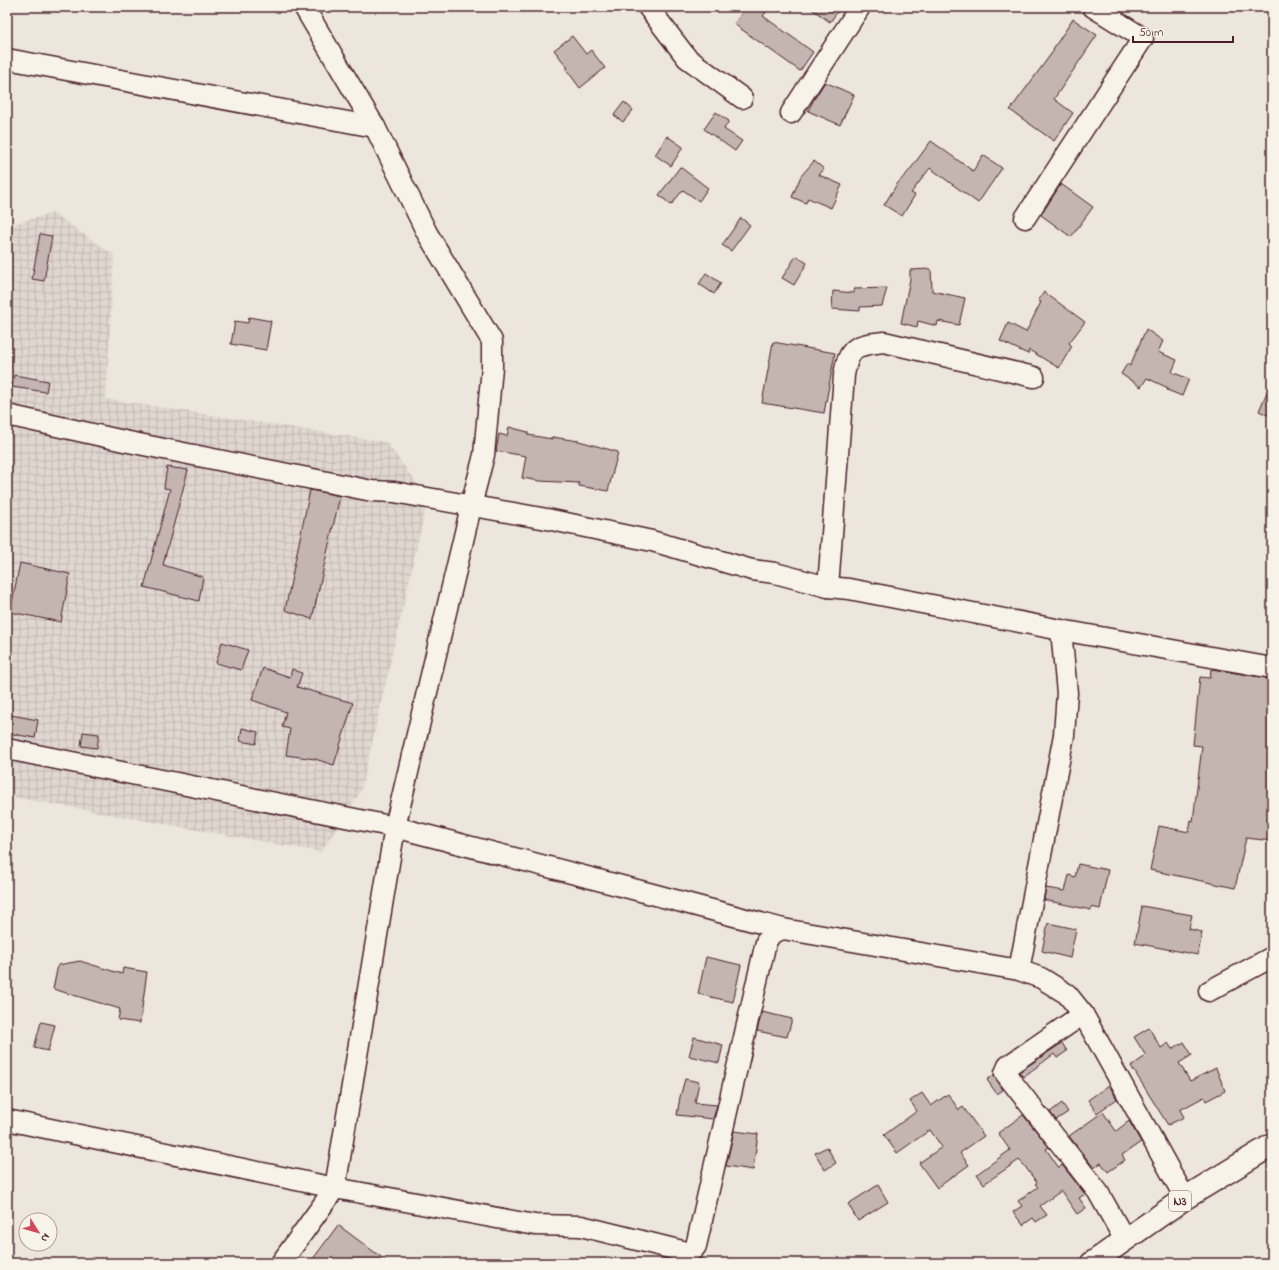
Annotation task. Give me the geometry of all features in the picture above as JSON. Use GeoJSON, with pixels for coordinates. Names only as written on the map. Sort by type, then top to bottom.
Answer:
{"type":"FeatureCollection","features":[{"type":"Feature","properties":{"kind":"highway","name":"N3"},"geometry":{"type":"LineString","coordinates":[[1092,1263],[1185,1198],[1272,1145]]}},
{"type":"Feature","properties":{"kind":"street"},"geometry":{"type":"LineString","coordinates":[[281,1263],[335,1188],[395,827],[484,455],[492,367],[492,341],[427,233],[375,127],[304,7]]}},
{"type":"Feature","properties":{"kind":"street"},"geometry":{"type":"LineString","coordinates":[[648,7],[687,58],[742,98]]}},
{"type":"Feature","properties":{"kind":"street"},"geometry":{"type":"LineString","coordinates":[[791,113],[860,7]]}},
{"type":"Feature","properties":{"kind":"street"},"geometry":{"type":"LineString","coordinates":[[1024,218],[1143,38],[1093,7]]}},
{"type":"Feature","properties":{"kind":"street"},"geometry":{"type":"LineString","coordinates":[[7,59],[375,127]]}},
{"type":"Feature","properties":{"kind":"street"},"geometry":{"type":"LineString","coordinates":[[828,587],[844,374],[846,361],[852,350],[862,345],[884,342],[1034,377]]}},
{"type":"Feature","properties":{"kind":"street"},"geometry":{"type":"LineString","coordinates":[[7,415],[124,441],[372,491],[394,492],[547,519],[652,541],[752,570],[775,573],[828,587],[1272,668]]}},
{"type":"Feature","properties":{"kind":"street"},"geometry":{"type":"LineString","coordinates":[[1019,970],[1064,735],[1067,692],[1061,630]]}},
{"type":"Feature","properties":{"kind":"street"},"geometry":{"type":"LineString","coordinates":[[7,749],[395,827],[782,929],[1019,970],[1041,978],[1067,994],[1083,1014],[1185,1198]]}},
{"type":"Feature","properties":{"kind":"street"},"geometry":{"type":"LineString","coordinates":[[7,1120],[335,1188],[535,1225],[581,1226],[686,1252],[693,1250],[696,1246],[766,942],[772,932],[782,929]]}},
{"type":"Feature","properties":{"kind":"street"},"geometry":{"type":"LineString","coordinates":[[1209,990],[1272,957]]}},
{"type":"Feature","properties":{"kind":"street"},"geometry":{"type":"LineString","coordinates":[[1083,1014],[1008,1066],[1005,1073],[1094,1187],[1125,1240]]}},
{"type":"Feature","properties":{"kind":"shaded area"},"geometry":{"type":"Polygon","coordinates":[[[53,213],[114,255],[106,399],[386,442],[428,498],[361,791],[321,852],[7,796],[7,226],[53,213]]]}},
{"type":"Feature","properties":{"kind":"building"},"geometry":{"type":"Polygon","coordinates":[[[746,7],[770,7],[763,16],[813,52],[800,71],[734,24],[746,7]]]}},
{"type":"Feature","properties":{"kind":"building"},"geometry":{"type":"Polygon","coordinates":[[[809,7],[841,7],[830,22],[809,7]]]}},
{"type":"Feature","properties":{"kind":"building"},"geometry":{"type":"Polygon","coordinates":[[[1073,19],[1097,35],[1054,99],[1073,113],[1054,141],[1010,110],[1054,50],[1053,49],[1073,19]]]}},
{"type":"Feature","properties":{"kind":"building"},"geometry":{"type":"Polygon","coordinates":[[[572,36],[586,54],[591,50],[605,68],[580,88],[566,69],[568,68],[554,50],[572,36]]]}},
{"type":"Feature","properties":{"kind":"building"},"geometry":{"type":"Polygon","coordinates":[[[825,82],[854,95],[840,125],[808,111],[825,82]]]}},
{"type":"Feature","properties":{"kind":"building"},"geometry":{"type":"Polygon","coordinates":[[[624,102],[633,110],[623,122],[614,115],[624,102]]]}},
{"type":"Feature","properties":{"kind":"building"},"geometry":{"type":"Polygon","coordinates":[[[716,112],[729,121],[724,129],[742,141],[735,151],[704,129],[716,112]]]}},
{"type":"Feature","properties":{"kind":"building"},"geometry":{"type":"Polygon","coordinates":[[[667,136],[683,147],[671,166],[655,155],[667,136]]]}},
{"type":"Feature","properties":{"kind":"building"},"geometry":{"type":"Polygon","coordinates":[[[931,141],[973,171],[983,155],[1002,168],[978,203],[930,168],[911,193],[915,195],[902,216],[884,205],[897,184],[909,171],[931,141]]]}},
{"type":"Feature","properties":{"kind":"building"},"geometry":{"type":"Polygon","coordinates":[[[814,161],[824,169],[819,175],[842,185],[831,208],[808,198],[806,203],[792,197],[801,176],[814,161]]]}},
{"type":"Feature","properties":{"kind":"building"},"geometry":{"type":"Polygon","coordinates":[[[680,167],[708,188],[699,201],[683,190],[671,205],[659,195],[680,167]]]}},
{"type":"Feature","properties":{"kind":"building"},"geometry":{"type":"Polygon","coordinates":[[[1061,184],[1093,207],[1071,237],[1041,215],[1061,184]]]}},
{"type":"Feature","properties":{"kind":"building"},"geometry":{"type":"Polygon","coordinates":[[[741,218],[750,225],[731,251],[722,245],[741,218]]]}},
{"type":"Feature","properties":{"kind":"building"},"geometry":{"type":"Polygon","coordinates":[[[40,234],[52,236],[44,281],[32,279],[40,234]]]}},
{"type":"Feature","properties":{"kind":"building"},"geometry":{"type":"Polygon","coordinates":[[[796,256],[807,263],[794,285],[782,278],[796,256]]]}},
{"type":"Feature","properties":{"kind":"building"},"geometry":{"type":"Polygon","coordinates":[[[931,269],[932,291],[965,298],[959,325],[938,321],[937,326],[918,321],[917,327],[901,323],[910,279],[910,270],[931,269]]]}},
{"type":"Feature","properties":{"kind":"building"},"geometry":{"type":"Polygon","coordinates":[[[706,273],[721,283],[714,294],[699,284],[706,273]]]}},
{"type":"Feature","properties":{"kind":"building"},"geometry":{"type":"Polygon","coordinates":[[[887,288],[882,306],[860,307],[860,311],[832,309],[833,291],[854,293],[854,289],[887,288]]]}},
{"type":"Feature","properties":{"kind":"building"},"geometry":{"type":"Polygon","coordinates":[[[1044,292],[1085,322],[1069,343],[1072,346],[1059,368],[1029,350],[1028,354],[1000,341],[1008,323],[1026,332],[1041,302],[1038,301],[1044,292]]]}},
{"type":"Feature","properties":{"kind":"building"},"geometry":{"type":"Polygon","coordinates":[[[249,317],[271,321],[266,350],[231,344],[235,321],[248,323],[249,317]]]}},
{"type":"Feature","properties":{"kind":"building"},"geometry":{"type":"Polygon","coordinates":[[[1146,329],[1163,341],[1158,352],[1177,360],[1172,372],[1189,379],[1182,396],[1167,390],[1168,388],[1147,378],[1141,387],[1121,374],[1127,364],[1130,366],[1146,329]]]}},
{"type":"Feature","properties":{"kind":"building"},"geometry":{"type":"Polygon","coordinates":[[[773,342],[835,353],[824,413],[762,403],[773,342]]]}},
{"type":"Feature","properties":{"kind":"building"},"geometry":{"type":"Polygon","coordinates":[[[14,375],[48,381],[46,392],[12,387],[14,375]]]}},
{"type":"Feature","properties":{"kind":"building"},"geometry":{"type":"Polygon","coordinates":[[[1272,380],[1272,417],[1259,411],[1272,380]]]}},
{"type":"Feature","properties":{"kind":"building"},"geometry":{"type":"Polygon","coordinates":[[[509,427],[528,432],[528,435],[579,441],[618,452],[608,491],[579,486],[579,483],[540,481],[522,478],[526,456],[496,451],[499,434],[507,436],[509,427]]]}},
{"type":"Feature","properties":{"kind":"building"},"geometry":{"type":"Polygon","coordinates":[[[167,467],[188,470],[163,565],[203,577],[199,601],[144,587],[170,489],[164,488],[167,467]]]}},
{"type":"Feature","properties":{"kind":"building"},"geometry":{"type":"Polygon","coordinates":[[[310,490],[340,496],[312,619],[285,610],[310,490]]]}},
{"type":"Feature","properties":{"kind":"building"},"geometry":{"type":"Polygon","coordinates":[[[20,563],[70,574],[61,622],[10,612],[20,563]]]}},
{"type":"Feature","properties":{"kind":"building"},"geometry":{"type":"Polygon","coordinates":[[[222,642],[248,650],[241,670],[216,663],[222,642]]]}},
{"type":"Feature","properties":{"kind":"building"},"geometry":{"type":"Polygon","coordinates":[[[263,668],[290,677],[292,669],[302,673],[297,687],[353,703],[334,765],[315,759],[286,755],[290,729],[282,727],[286,712],[252,700],[263,668]]]}},
{"type":"Feature","properties":{"kind":"building"},"geometry":{"type":"Polygon","coordinates":[[[1211,669],[1272,679],[1272,841],[1246,838],[1235,888],[1150,870],[1159,826],[1189,832],[1191,820],[1193,821],[1202,746],[1193,745],[1200,677],[1210,678],[1211,669]]]}},
{"type":"Feature","properties":{"kind":"building"},"geometry":{"type":"Polygon","coordinates":[[[11,715],[38,720],[35,738],[7,733],[11,715]]]}},
{"type":"Feature","properties":{"kind":"building"},"geometry":{"type":"Polygon","coordinates":[[[242,728],[258,732],[256,744],[240,741],[242,728]]]}},
{"type":"Feature","properties":{"kind":"building"},"geometry":{"type":"Polygon","coordinates":[[[83,732],[99,734],[97,748],[81,746],[83,732]]]}},
{"type":"Feature","properties":{"kind":"building"},"geometry":{"type":"Polygon","coordinates":[[[1078,864],[1108,870],[1100,909],[1091,907],[1091,910],[1044,900],[1046,888],[1065,891],[1069,875],[1075,877],[1078,864]]]}},
{"type":"Feature","properties":{"kind":"building"},"geometry":{"type":"Polygon","coordinates":[[[1142,906],[1192,915],[1189,929],[1202,932],[1198,955],[1135,943],[1142,906]]]}},
{"type":"Feature","properties":{"kind":"building"},"geometry":{"type":"Polygon","coordinates":[[[1048,923],[1076,929],[1070,958],[1042,951],[1048,923]]]}},
{"type":"Feature","properties":{"kind":"building"},"geometry":{"type":"Polygon","coordinates":[[[706,957],[741,965],[733,1002],[698,994],[706,957]]]}},
{"type":"Feature","properties":{"kind":"building"},"geometry":{"type":"Polygon","coordinates":[[[80,961],[122,974],[123,968],[147,972],[140,1023],[118,1020],[120,1009],[53,989],[58,965],[80,961]]]}},
{"type":"Feature","properties":{"kind":"building"},"geometry":{"type":"Polygon","coordinates":[[[762,1012],[792,1019],[787,1037],[757,1031],[762,1012]]]}},
{"type":"Feature","properties":{"kind":"building"},"geometry":{"type":"Polygon","coordinates":[[[41,1022],[55,1025],[48,1051],[34,1048],[41,1022]]]}},
{"type":"Feature","properties":{"kind":"building"},"geometry":{"type":"Polygon","coordinates":[[[1149,1028],[1161,1048],[1168,1043],[1172,1049],[1184,1042],[1192,1055],[1179,1063],[1190,1081],[1216,1068],[1225,1091],[1206,1101],[1204,1097],[1180,1110],[1184,1117],[1168,1125],[1131,1066],[1146,1056],[1134,1037],[1149,1028]]]}},
{"type":"Feature","properties":{"kind":"building"},"geometry":{"type":"Polygon","coordinates":[[[694,1037],[723,1045],[719,1063],[689,1056],[694,1037]]]}},
{"type":"Feature","properties":{"kind":"building"},"geometry":{"type":"Polygon","coordinates":[[[1062,1043],[1067,1051],[1057,1058],[1054,1054],[1023,1077],[1019,1072],[1062,1043]]]}},
{"type":"Feature","properties":{"kind":"building"},"geometry":{"type":"Polygon","coordinates":[[[994,1075],[1003,1090],[997,1094],[987,1080],[994,1075]]]}},
{"type":"Feature","properties":{"kind":"building"},"geometry":{"type":"Polygon","coordinates":[[[685,1079],[699,1082],[695,1103],[717,1105],[713,1119],[677,1115],[685,1079]]]}},
{"type":"Feature","properties":{"kind":"building"},"geometry":{"type":"Polygon","coordinates":[[[1109,1085],[1117,1099],[1097,1113],[1088,1100],[1109,1085]]]}},
{"type":"Feature","properties":{"kind":"building"},"geometry":{"type":"Polygon","coordinates":[[[922,1093],[931,1106],[948,1094],[959,1110],[963,1107],[984,1136],[960,1153],[969,1165],[937,1188],[919,1163],[942,1147],[930,1130],[897,1153],[884,1135],[917,1111],[910,1101],[922,1093]]]}},
{"type":"Feature","properties":{"kind":"building"},"geometry":{"type":"Polygon","coordinates":[[[1062,1103],[1068,1112],[1056,1120],[1050,1112],[1062,1103]]]}},
{"type":"Feature","properties":{"kind":"building"},"geometry":{"type":"Polygon","coordinates":[[[1103,1112],[1116,1131],[1129,1121],[1141,1142],[1122,1155],[1125,1160],[1108,1172],[1101,1163],[1094,1168],[1069,1136],[1103,1112]]]}},
{"type":"Feature","properties":{"kind":"building"},"geometry":{"type":"Polygon","coordinates":[[[1023,1115],[1049,1147],[1046,1149],[1059,1168],[1062,1165],[1085,1194],[1079,1198],[1086,1208],[1077,1214],[1061,1191],[1040,1206],[1047,1215],[1036,1222],[1033,1218],[1023,1225],[1013,1212],[1022,1206],[1018,1201],[1038,1187],[1035,1184],[1037,1183],[1024,1165],[1019,1160],[984,1184],[977,1174],[1010,1150],[998,1133],[1023,1115]]]}},
{"type":"Feature","properties":{"kind":"building"},"geometry":{"type":"Polygon","coordinates":[[[734,1131],[758,1134],[753,1170],[726,1166],[734,1131]]]}},
{"type":"Feature","properties":{"kind":"building"},"geometry":{"type":"Polygon","coordinates":[[[827,1147],[836,1163],[825,1170],[815,1153],[827,1147]]]}},
{"type":"Feature","properties":{"kind":"building"},"geometry":{"type":"Polygon","coordinates":[[[878,1185],[888,1202],[858,1221],[848,1204],[878,1185]]]}},
{"type":"Feature","properties":{"kind":"building"},"geometry":{"type":"Polygon","coordinates":[[[338,1225],[389,1263],[310,1263],[338,1225]]]}}]}
